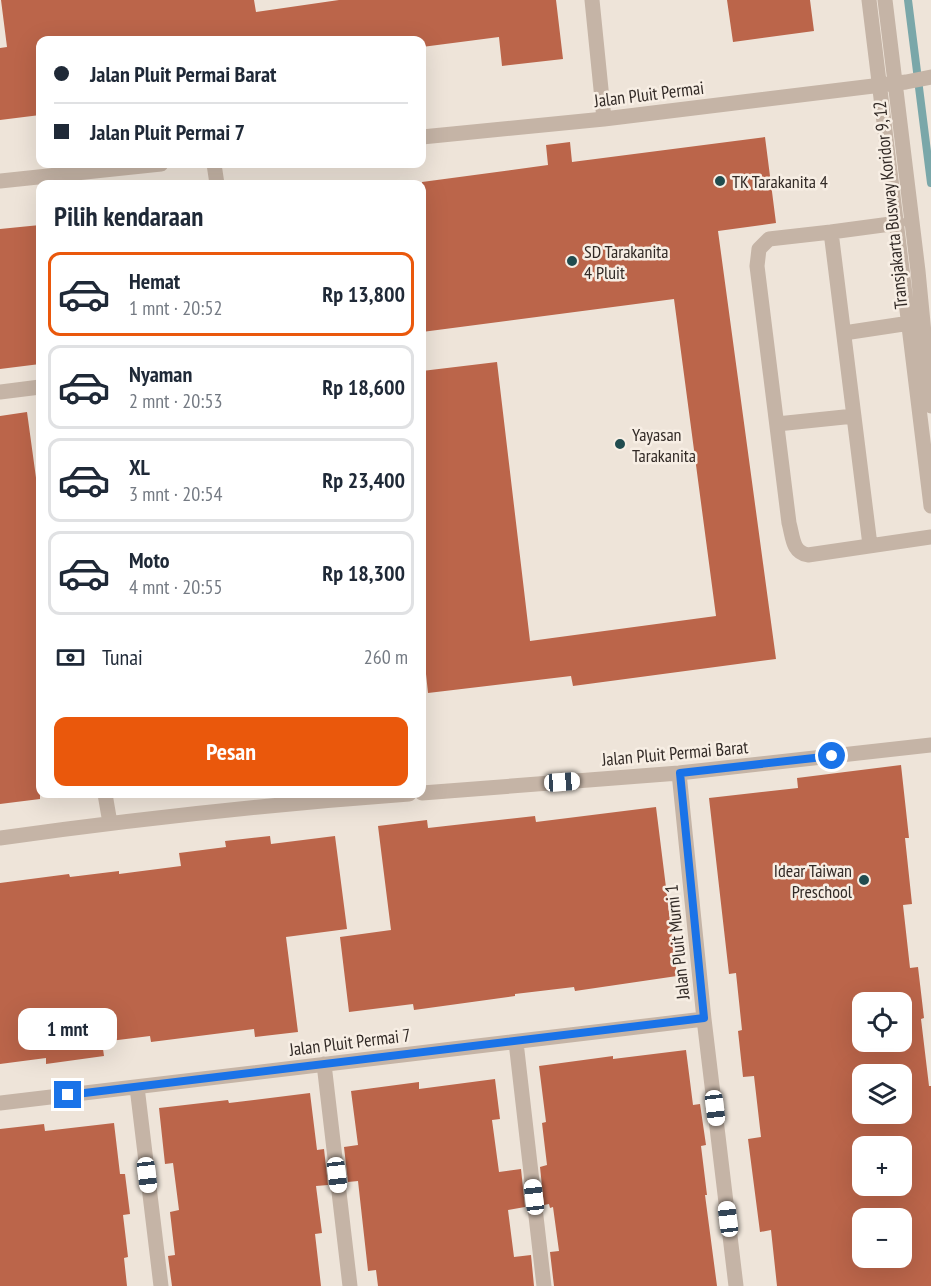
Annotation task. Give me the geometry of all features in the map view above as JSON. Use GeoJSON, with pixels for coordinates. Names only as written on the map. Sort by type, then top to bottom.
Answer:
{"type":"FeatureCollection","features":[{"type":"Feature","properties":{"kind":"street"},"geometry":{"type":"LineString","coordinates":[[592,0],[604,119]]}},
{"type":"Feature","properties":{"kind":"street"},"geometry":{"type":"LineString","coordinates":[[869,0],[894,83],[898,224],[920,270],[910,323],[931,506]]}},
{"type":"Feature","properties":{"kind":"street","name":"Transjakarta Busway Koridor 9, 12"},"geometry":{"type":"LineString","coordinates":[[885,0],[920,270],[931,406]]}},
{"type":"Feature","properties":{"kind":"street","name":"Jalan Pluit Permai"},"geometry":{"type":"LineString","coordinates":[[426,137],[604,119],[931,77]]}},
{"type":"Feature","properties":{"kind":"street"},"geometry":{"type":"LineString","coordinates":[[0,181],[123,168]]}},
{"type":"Feature","properties":{"kind":"street"},"geometry":{"type":"LineString","coordinates":[[898,224],[769,239],[759,249],[757,266],[789,523],[795,548],[801,554],[808,555],[931,537]]}},
{"type":"Feature","properties":{"kind":"street"},"geometry":{"type":"LineString","coordinates":[[831,232],[870,545]]}},
{"type":"Feature","properties":{"kind":"street"},"geometry":{"type":"LineString","coordinates":[[844,333],[910,323]]}},
{"type":"Feature","properties":{"kind":"street"},"geometry":{"type":"LineString","coordinates":[[0,392],[36,388]]}},
{"type":"Feature","properties":{"kind":"street"},"geometry":{"type":"LineString","coordinates":[[777,424],[854,416]]}},
{"type":"Feature","properties":{"kind":"street","name":"Jalan Pluit Permai Barat"},"geometry":{"type":"LineString","coordinates":[[426,793],[680,773],[931,745]]}},
{"type":"Feature","properties":{"kind":"street","name":"Jalan Pluit Murni 1"},"geometry":{"type":"LineString","coordinates":[[680,773],[704,1018],[736,1286]]}},
{"type":"Feature","properties":{"kind":"street"},"geometry":{"type":"LineString","coordinates":[[106,798],[110,823]]}},
{"type":"Feature","properties":{"kind":"street"},"geometry":{"type":"LineString","coordinates":[[0,838],[297,798]]}},
{"type":"Feature","properties":{"kind":"street","name":"Jalan Pluit Permai 7"},"geometry":{"type":"LineString","coordinates":[[0,1103],[704,1018]]}},
{"type":"Feature","properties":{"kind":"street"},"geometry":{"type":"LineString","coordinates":[[516,1042],[544,1286]]}},
{"type":"Feature","properties":{"kind":"street"},"geometry":{"type":"LineString","coordinates":[[324,1064],[350,1286]]}},
{"type":"Feature","properties":{"kind":"street"},"geometry":{"type":"LineString","coordinates":[[137,1087],[161,1286]]}},
{"type":"Feature","properties":{"kind":"building"},"geometry":{"type":"Polygon","coordinates":[[[1,0],[254,0],[256,12],[339,0],[556,0],[563,59],[502,66],[499,37],[426,46],[426,36],[36,36],[36,116],[0,120],[0,48],[7,47],[1,0]]]}},
{"type":"Feature","properties":{"kind":"building"},"geometry":{"type":"Polygon","coordinates":[[[727,0],[810,0],[814,31],[733,42],[727,0]]]}},
{"type":"Feature","properties":{"kind":"building"},"geometry":{"type":"Polygon","coordinates":[[[765,137],[776,223],[718,231],[776,659],[573,686],[571,676],[428,693],[426,674],[426,371],[497,362],[530,641],[716,616],[674,299],[426,331],[426,181],[548,165],[546,145],[570,142],[572,162],[765,137]]]}},
{"type":"Feature","properties":{"kind":"building"},"geometry":{"type":"Polygon","coordinates":[[[36,225],[36,364],[0,369],[0,229],[36,225]]]}},
{"type":"Feature","properties":{"kind":"building"},"geometry":{"type":"Polygon","coordinates":[[[27,412],[36,478],[36,798],[40,799],[0,804],[0,416],[27,412]]]}},
{"type":"Feature","properties":{"kind":"building"},"geometry":{"type":"Polygon","coordinates":[[[901,765],[909,838],[905,838],[912,904],[903,905],[910,968],[918,967],[924,1018],[921,1019],[929,1086],[931,1086],[931,1286],[777,1286],[771,1230],[760,1232],[748,1139],[761,1137],[754,1076],[743,1077],[738,1031],[742,1030],[736,973],[729,974],[709,798],[798,788],[797,778],[901,765]]]}},
{"type":"Feature","properties":{"kind":"building"},"geometry":{"type":"Polygon","coordinates":[[[656,807],[677,976],[575,991],[574,987],[515,994],[515,996],[414,1010],[413,1004],[349,1012],[340,937],[391,930],[378,826],[427,820],[428,828],[535,816],[536,822],[656,807]]]}},
{"type":"Feature","properties":{"kind":"building"},"geometry":{"type":"Polygon","coordinates":[[[270,836],[271,844],[335,836],[347,929],[286,937],[298,1032],[255,1037],[254,1029],[151,1042],[150,1036],[102,1042],[104,1056],[46,1064],[46,1058],[0,1064],[0,883],[69,874],[70,877],[119,871],[119,874],[181,866],[179,853],[226,847],[225,841],[270,836]]]}},
{"type":"Feature","properties":{"kind":"building"},"geometry":{"type":"Polygon","coordinates":[[[686,1050],[693,1105],[700,1104],[706,1145],[701,1146],[717,1286],[554,1286],[550,1252],[559,1251],[553,1207],[550,1208],[549,1204],[544,1205],[540,1167],[547,1165],[542,1123],[546,1122],[539,1066],[613,1056],[613,1059],[686,1050]]]}},
{"type":"Feature","properties":{"kind":"building"},"geometry":{"type":"Polygon","coordinates":[[[495,1079],[500,1119],[492,1120],[499,1172],[521,1169],[525,1207],[508,1210],[514,1257],[531,1255],[534,1286],[378,1286],[376,1270],[368,1271],[358,1181],[348,1182],[344,1147],[358,1145],[351,1091],[419,1082],[419,1089],[495,1079]]]}},
{"type":"Feature","properties":{"kind":"building"},"geometry":{"type":"Polygon","coordinates":[[[310,1093],[317,1150],[324,1149],[328,1185],[316,1186],[322,1233],[315,1234],[321,1286],[172,1286],[168,1256],[175,1255],[170,1212],[179,1210],[173,1163],[165,1164],[159,1108],[228,1100],[229,1103],[310,1093]]]}},
{"type":"Feature","properties":{"kind":"building"},"geometry":{"type":"Polygon","coordinates":[[[114,1123],[120,1174],[125,1174],[130,1214],[123,1215],[128,1257],[124,1258],[127,1286],[0,1286],[0,1129],[44,1124],[45,1131],[114,1123]]]}},
{"type":"Feature","properties":{"kind":"waterway"},"geometry":{"type":"LineString","coordinates":[[908,0],[931,183]]}},
{"type":"Feature","properties":{"kind":"place","name":"TK Tarakanita 4"},"geometry":{"type":"Point","coordinates":[720,181]}},
{"type":"Feature","properties":{"kind":"place","name":"SD Tarakanita 4 Pluit"},"geometry":{"type":"Point","coordinates":[572,261]}},
{"type":"Feature","properties":{"kind":"place","name":"Yayasan Tarakanita"},"geometry":{"type":"Point","coordinates":[620,444]}},
{"type":"Feature","properties":{"kind":"place","name":"Idear Taiwan Preschool"},"geometry":{"type":"Point","coordinates":[864,880]}},
{"type":"Feature","properties":{"kind":"route"},"geometry":{"type":"LineString","coordinates":[[68,1095],[704,1018],[680,773],[832,756]]}}]}
